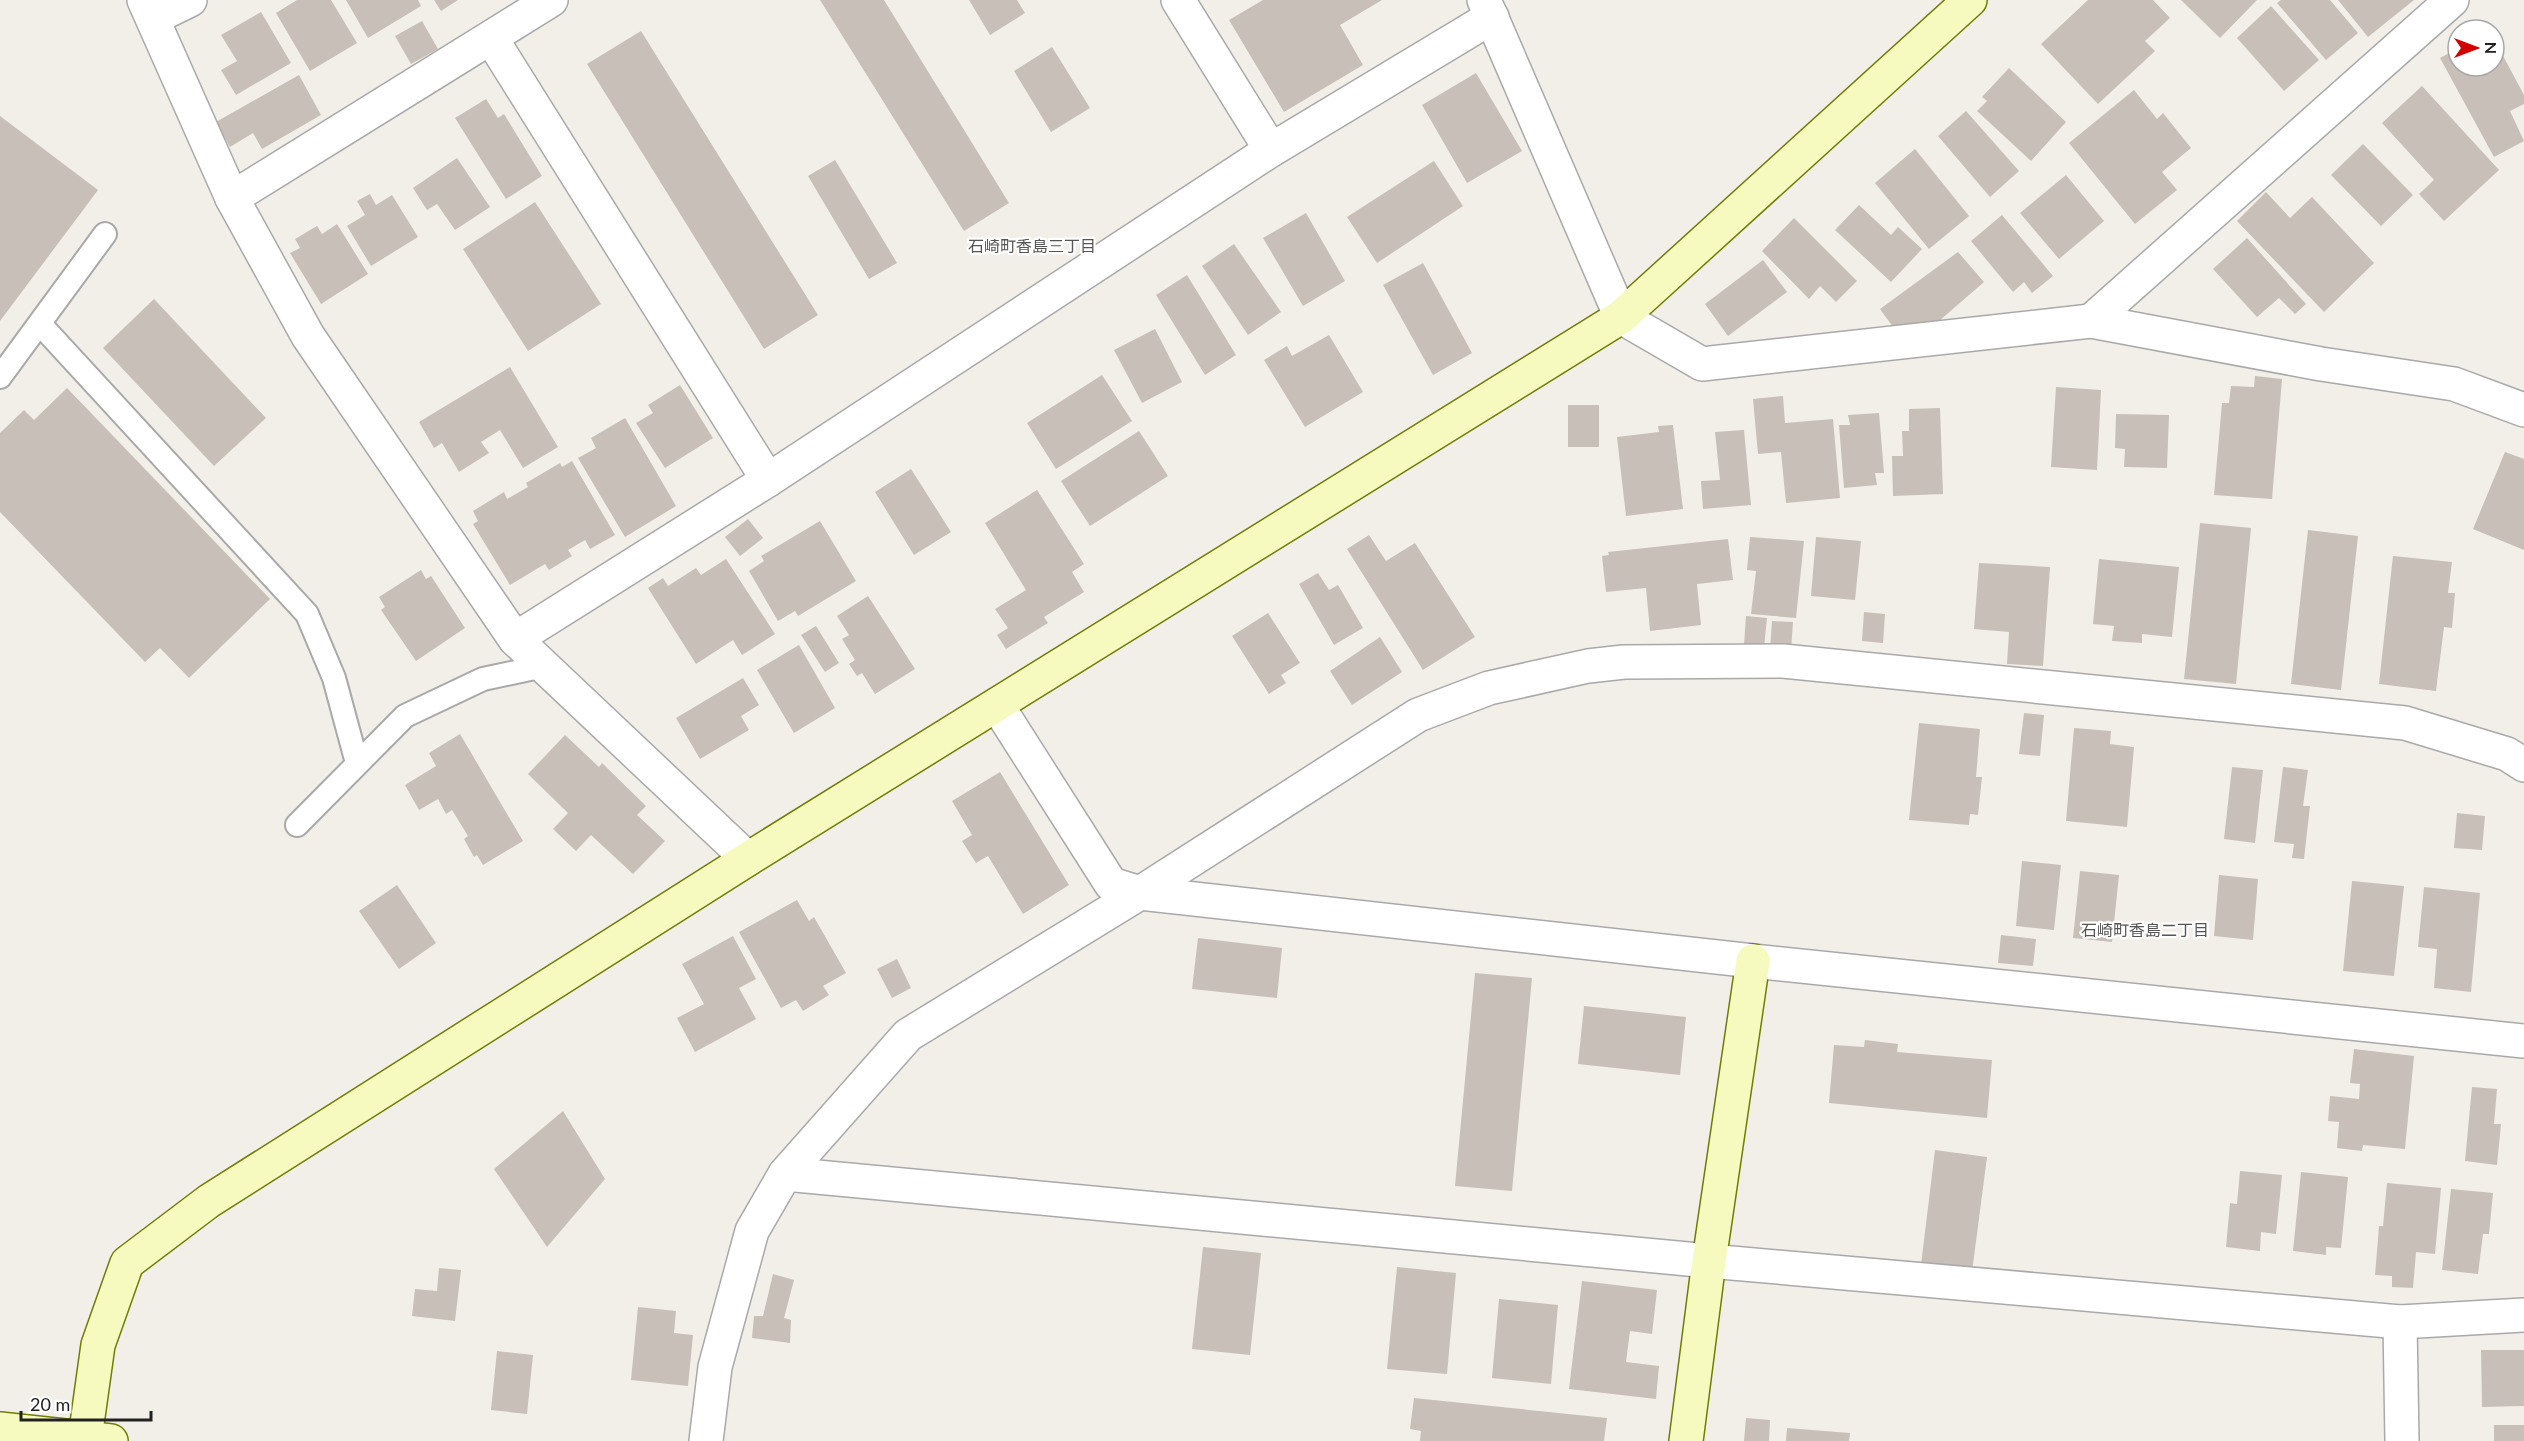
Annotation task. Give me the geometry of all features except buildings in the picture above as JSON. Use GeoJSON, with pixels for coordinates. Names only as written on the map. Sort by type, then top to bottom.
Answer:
{"type":"FeatureCollection","features":[{"type":"Feature","properties":{"kind":"street"},"geometry":{"type":"LineString","coordinates":[[190,0],[149,9],[232,198],[308,336],[515,639],[748,859]]}},
{"type":"Feature","properties":{"kind":"street"},"geometry":{"type":"LineString","coordinates":[[232,198],[551,0]]}},
{"type":"Feature","properties":{"kind":"street"},"geometry":{"type":"LineString","coordinates":[[1178,0],[1271,150]]}},
{"type":"Feature","properties":{"kind":"street"},"geometry":{"type":"LineString","coordinates":[[0,1429],[94,1440],[98,1345],[127,1263],[209,1201],[748,859],[1621,317],[1970,0]]}},
{"type":"Feature","properties":{"kind":"street"},"geometry":{"type":"LineString","coordinates":[[2091,321],[2452,0]]}},
{"type":"Feature","properties":{"kind":"street"},"geometry":{"type":"LineString","coordinates":[[515,639],[768,480],[1488,9],[1621,317],[1702,364],[2091,321],[2321,364],[2454,384],[2524,410]]}},
{"type":"Feature","properties":{"kind":"street"},"geometry":{"type":"LineString","coordinates":[[491,38],[768,480]]}},
{"type":"Feature","properties":{"kind":"street"},"geometry":{"type":"LineString","coordinates":[[706,1441],[714,1367],[752,1231],[786,1174],[908,1035],[1140,893],[1418,715],[1489,688],[1588,666],[1624,662],[1783,661],[2405,723],[2507,754],[2524,765]]}},
{"type":"Feature","properties":{"kind":"street"},"geometry":{"type":"LineString","coordinates":[[997,705],[1111,884],[1140,893],[1753,961],[2524,1041]]}},
{"type":"Feature","properties":{"kind":"street"},"geometry":{"type":"LineString","coordinates":[[1686,1441],[1709,1261],[1753,961]]}},
{"type":"Feature","properties":{"kind":"street"},"geometry":{"type":"LineString","coordinates":[[786,1174],[1709,1261],[2400,1322],[2524,1315]]}},
{"type":"Feature","properties":{"kind":"street"},"geometry":{"type":"LineString","coordinates":[[2400,1322],[2402,1441]]}},
{"type":"Feature","properties":{"kind":"lane"},"geometry":{"type":"LineString","coordinates":[[0,377],[105,234]]}},
{"type":"Feature","properties":{"kind":"lane"},"geometry":{"type":"LineString","coordinates":[[40,324],[307,614],[334,678],[357,763]]}},
{"type":"Feature","properties":{"kind":"lane"},"geometry":{"type":"LineString","coordinates":[[297,825],[405,716],[483,679],[544,666]]}},
{"type":"Feature","properties":{"kind":"district","name":"石崎町香島三丁目"},"geometry":{"type":"Point","coordinates":[1032,245]}},
{"type":"Feature","properties":{"kind":"district","name":"石崎町香島二丁目"},"geometry":{"type":"Point","coordinates":[2145,929]}}]}
